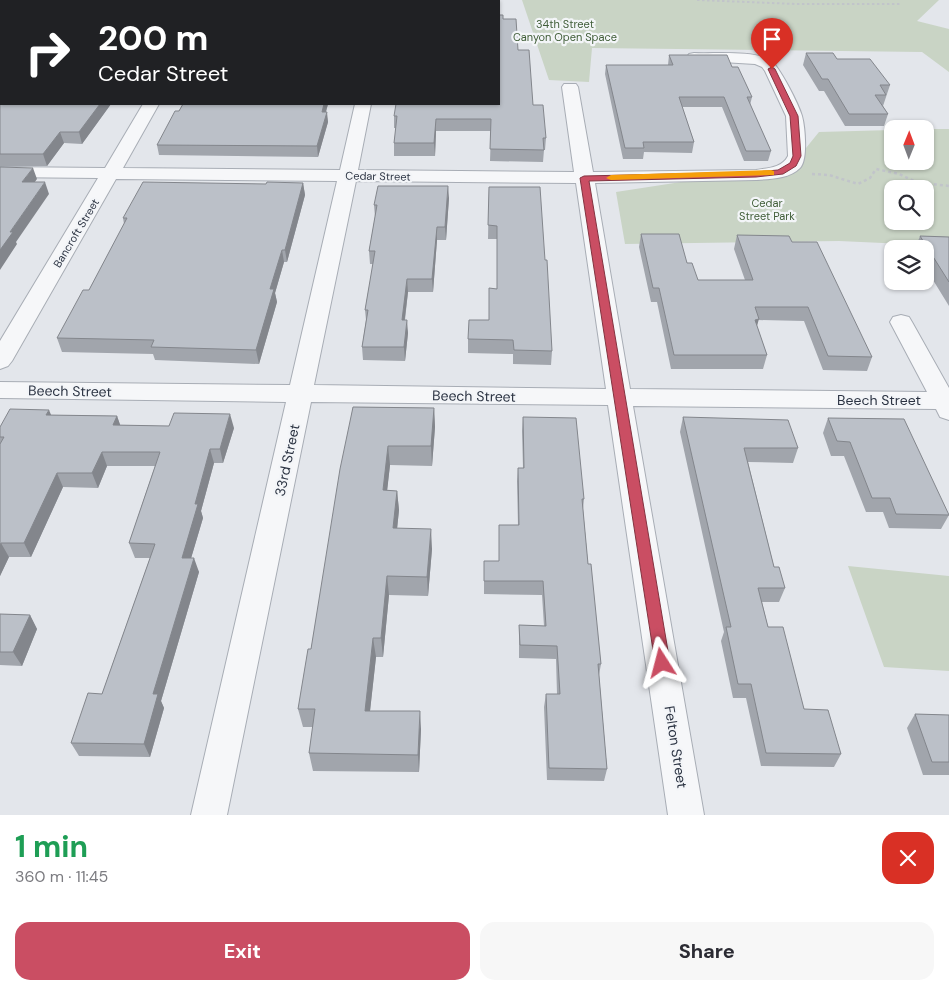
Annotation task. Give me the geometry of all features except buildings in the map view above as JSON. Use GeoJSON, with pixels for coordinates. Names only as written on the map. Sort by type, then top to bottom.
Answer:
{"type":"FeatureCollection","features":[{"type":"Feature","properties":{"kind":"street"},"geometry":{"type":"LineString","coordinates":[[683,56],[758,60],[767,64],[772,69],[794,116],[797,156],[793,164],[784,170]]}},
{"type":"Feature","properties":{"kind":"street","name":"Felton Street"},"geometry":{"type":"LineString","coordinates":[[570,87],[686,815]]}},
{"type":"Feature","properties":{"kind":"street","name":"Bancroft Street"},"geometry":{"type":"LineString","coordinates":[[0,361],[150,105]]}},
{"type":"Feature","properties":{"kind":"street","name":"33rd Street"},"geometry":{"type":"LineString","coordinates":[[210,815],[363,105]]}},
{"type":"Feature","properties":{"kind":"street","name":"Cedar Street"},"geometry":{"type":"LineString","coordinates":[[0,172],[584,178],[756,175],[784,170]]}},
{"type":"Feature","properties":{"kind":"street"},"geometry":{"type":"LineString","coordinates":[[901,322],[947,404]]}},
{"type":"Feature","properties":{"kind":"street","name":"Beech Street"},"geometry":{"type":"LineString","coordinates":[[0,390],[947,404]]}},
{"type":"Feature","properties":{"kind":"path"},"geometry":{"type":"LineString","coordinates":[[697,0],[901,4]]}},
{"type":"Feature","properties":{"kind":"path"},"geometry":{"type":"LineString","coordinates":[[784,170],[801,175],[817,173],[858,184],[870,178],[876,169],[899,174],[916,182],[949,186]]}},
{"type":"Feature","properties":{"kind":"green space","name":"34th Street Canyon Open Space"},"geometry":{"type":"Polygon","coordinates":[[[522,0],[939,0],[917,21],[949,29],[949,72],[922,52],[592,48],[589,82],[549,80],[522,0]]]}},
{"type":"Feature","properties":{"kind":"green space","name":"Cedar Street Park"},"geometry":{"type":"Polygon","coordinates":[[[934,129],[949,129],[949,246],[934,245],[934,240],[884,240],[884,243],[839,241],[625,244],[616,192],[694,180],[784,175],[819,132],[884,130],[884,170],[934,170],[934,129]]]}},
{"type":"Feature","properties":{"kind":"green space"},"geometry":{"type":"Polygon","coordinates":[[[848,566],[949,576],[949,671],[884,667],[848,566]]]}},
{"type":"Feature","properties":{"kind":"slow traffic"},"geometry":{"type":"LineString","coordinates":[[611,178],[756,175],[771,173]]}},
{"type":"Feature","properties":{"kind":"route"},"geometry":{"type":"LineString","coordinates":[[662,663],[584,178],[756,175],[780,172],[793,164],[797,156],[794,116],[772,69]]}}]}
